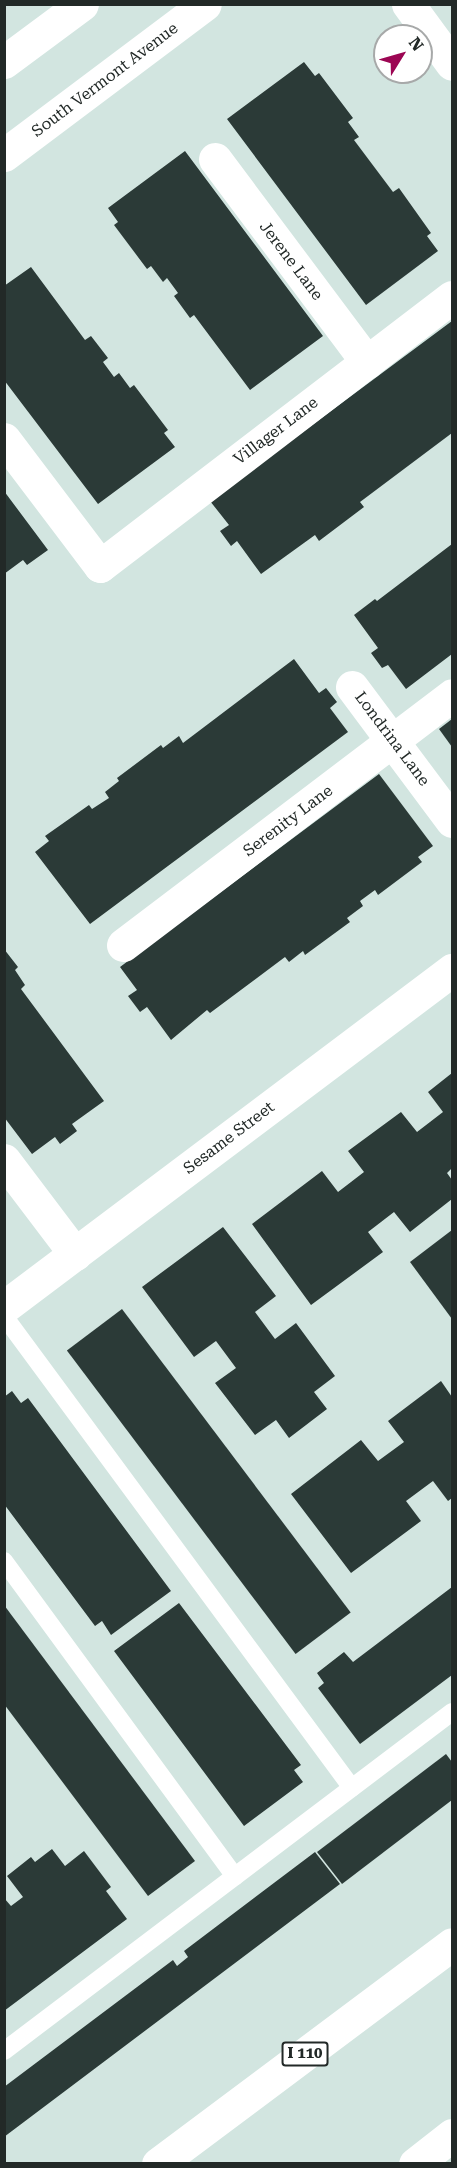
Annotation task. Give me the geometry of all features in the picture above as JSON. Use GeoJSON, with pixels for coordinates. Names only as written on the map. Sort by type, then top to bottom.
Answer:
{"type":"FeatureCollection","features":[{"type":"Feature","properties":{"kind":"main road"},"geometry":{"type":"LineString","coordinates":[[4,62],[82,4]]}},
{"type":"Feature","properties":{"kind":"main road","name":"South Vermont Avenue"},"geometry":{"type":"LineString","coordinates":[[4,155],[205,4]]}},
{"type":"Feature","properties":{"kind":"main road"},"geometry":{"type":"LineString","coordinates":[[408,4],[453,64]]}},
{"type":"Feature","properties":{"kind":"main road","name":"Jerene Lane"},"geometry":{"type":"LineString","coordinates":[[216,159],[367,362]]}},
{"type":"Feature","properties":{"kind":"main road","name":"Villager Lane"},"geometry":{"type":"LineString","coordinates":[[5,440],[100,566],[453,297]]}},
{"type":"Feature","properties":{"kind":"main road","name":"Londrina Lane"},"geometry":{"type":"LineString","coordinates":[[352,687],[453,821]]}},
{"type":"Feature","properties":{"kind":"main road","name":"Serenity Lane"},"geometry":{"type":"LineString","coordinates":[[123,945],[453,696]]}},
{"type":"Feature","properties":{"kind":"main road","name":"Sesame Street"},"geometry":{"type":"LineString","coordinates":[[4,1306],[453,970]]}},
{"type":"Feature","properties":{"kind":"main road"},"geometry":{"type":"LineString","coordinates":[[4,1160],[75,1254]]}},
{"type":"Feature","properties":{"kind":"main road","name":"I 110"},"geometry":{"type":"LineString","coordinates":[[158,2163],[453,1944]]}},
{"type":"Feature","properties":{"kind":"main road"},"geometry":{"type":"LineString","coordinates":[[415,2163],[453,2135]]}},
{"type":"Feature","properties":{"kind":"lane"},"geometry":{"type":"LineString","coordinates":[[4,1316],[352,1788]]}},
{"type":"Feature","properties":{"kind":"lane"},"geometry":{"type":"LineString","coordinates":[[4,1562],[235,1877]]}},
{"type":"Feature","properties":{"kind":"lane"},"geometry":{"type":"LineString","coordinates":[[4,2051],[453,1712]]}},
{"type":"Feature","properties":{"kind":"building"},"geometry":{"type":"Polygon","coordinates":[[[304,62],[315,76],[319,73],[353,118],[348,122],[359,137],[354,140],[393,192],[399,188],[431,233],[427,236],[438,251],[366,305],[227,119],[304,62]]]}},
{"type":"Feature","properties":{"kind":"building"},"geometry":{"type":"Polygon","coordinates":[[[185,151],[323,336],[250,390],[194,315],[190,318],[174,296],[178,293],[167,278],[163,282],[151,266],[147,269],[114,225],[118,222],[108,208],[185,151]]]}},
{"type":"Feature","properties":{"kind":"building"},"geometry":{"type":"Polygon","coordinates":[[[31,267],[85,340],[91,336],[108,358],[103,362],[114,377],[119,373],[130,388],[134,385],[168,430],[164,433],[175,447],[98,504],[4,380],[4,286],[31,267]]]}},
{"type":"Feature","properties":{"kind":"building"},"geometry":{"type":"Polygon","coordinates":[[[452,321],[452,433],[360,502],[364,507],[319,541],[315,535],[261,574],[237,541],[231,546],[220,531],[229,525],[210,501],[452,321]]]}},
{"type":"Feature","properties":{"kind":"building"},"geometry":{"type":"Polygon","coordinates":[[[4,491],[48,550],[27,565],[23,560],[4,574],[4,491]]]}},
{"type":"Feature","properties":{"kind":"building"},"geometry":{"type":"Polygon","coordinates":[[[452,544],[452,654],[406,689],[388,665],[382,668],[371,653],[378,648],[354,615],[375,599],[377,601],[452,544]]]}},
{"type":"Feature","properties":{"kind":"building"},"geometry":{"type":"Polygon","coordinates":[[[294,659],[319,693],[326,688],[337,702],[330,708],[348,732],[90,924],[35,852],[49,841],[45,836],[89,805],[92,809],[109,798],[105,792],[119,781],[117,778],[161,745],[163,748],[179,736],[183,743],[294,659]]]}},
{"type":"Feature","properties":{"kind":"building"},"geometry":{"type":"Polygon","coordinates":[[[452,719],[452,747],[439,729],[452,719]]]}},
{"type":"Feature","properties":{"kind":"building"},"geometry":{"type":"Polygon","coordinates":[[[379,774],[433,846],[418,857],[422,862],[378,895],[375,890],[360,901],[363,906],[347,918],[350,922],[305,955],[303,951],[289,962],[285,957],[210,1013],[207,1010],[171,1040],[147,1007],[140,1012],[128,996],[137,990],[120,967],[379,774]]]}},
{"type":"Feature","properties":{"kind":"building"},"geometry":{"type":"Polygon","coordinates":[[[4,949],[18,967],[15,970],[25,985],[21,989],[104,1101],[72,1124],[77,1131],[60,1144],[55,1137],[32,1154],[4,1117],[4,949]]]}},
{"type":"Feature","properties":{"kind":"building"},"geometry":{"type":"Polygon","coordinates":[[[452,1073],[452,1168],[447,1173],[452,1180],[452,1199],[410,1232],[394,1212],[368,1232],[383,1252],[311,1305],[252,1224],[322,1171],[338,1192],[364,1172],[348,1151],[401,1112],[417,1132],[443,1112],[428,1092],[452,1073]]]}},
{"type":"Feature","properties":{"kind":"building"},"geometry":{"type":"Polygon","coordinates":[[[223,1227],[276,1296],[255,1312],[275,1339],[296,1323],[335,1376],[314,1392],[327,1409],[289,1438],[276,1420],[255,1435],[215,1383],[236,1368],[216,1341],[194,1357],[142,1287],[223,1227]]]}},
{"type":"Feature","properties":{"kind":"building"},"geometry":{"type":"Polygon","coordinates":[[[452,1230],[452,1319],[410,1262],[452,1230]]]}},
{"type":"Feature","properties":{"kind":"building"},"geometry":{"type":"Polygon","coordinates":[[[122,1309],[351,1612],[296,1654],[67,1351],[122,1309]]]}},
{"type":"Feature","properties":{"kind":"building"},"geometry":{"type":"Polygon","coordinates":[[[441,1381],[452,1397],[452,1498],[448,1501],[433,1481],[406,1501],[421,1521],[351,1573],[291,1494],[361,1440],[378,1461],[404,1442],[388,1421],[441,1381]]]}},
{"type":"Feature","properties":{"kind":"building"},"geometry":{"type":"Polygon","coordinates":[[[12,1391],[21,1403],[28,1398],[171,1591],[111,1635],[102,1621],[95,1626],[4,1504],[4,1397],[12,1391]]]}},
{"type":"Feature","properties":{"kind":"building"},"geometry":{"type":"Polygon","coordinates":[[[452,1587],[452,1675],[360,1744],[318,1688],[324,1683],[317,1673],[344,1652],[353,1662],[452,1587]]]}},
{"type":"Feature","properties":{"kind":"building"},"geometry":{"type":"Polygon","coordinates":[[[179,1603],[301,1765],[294,1770],[303,1782],[244,1826],[114,1651],[179,1603]]]}},
{"type":"Feature","properties":{"kind":"building"},"geometry":{"type":"Polygon","coordinates":[[[4,1605],[195,1861],[148,1896],[4,1704],[4,1605]]]}},
{"type":"Feature","properties":{"kind":"building"},"geometry":{"type":"Polygon","coordinates":[[[446,1754],[452,1762],[452,1800],[342,1884],[317,1852],[446,1754]]]}},
{"type":"Feature","properties":{"kind":"building"},"geometry":{"type":"Polygon","coordinates":[[[52,1849],[65,1866],[84,1851],[111,1887],[106,1891],[127,1919],[4,2011],[4,1898],[11,1906],[23,1897],[7,1876],[31,1857],[35,1862],[52,1849]]]}},
{"type":"Feature","properties":{"kind":"building"},"geometry":{"type":"Polygon","coordinates":[[[315,1852],[340,1884],[4,2137],[4,2087],[173,1960],[177,1966],[188,1957],[184,1951],[315,1852]]]}}]}
